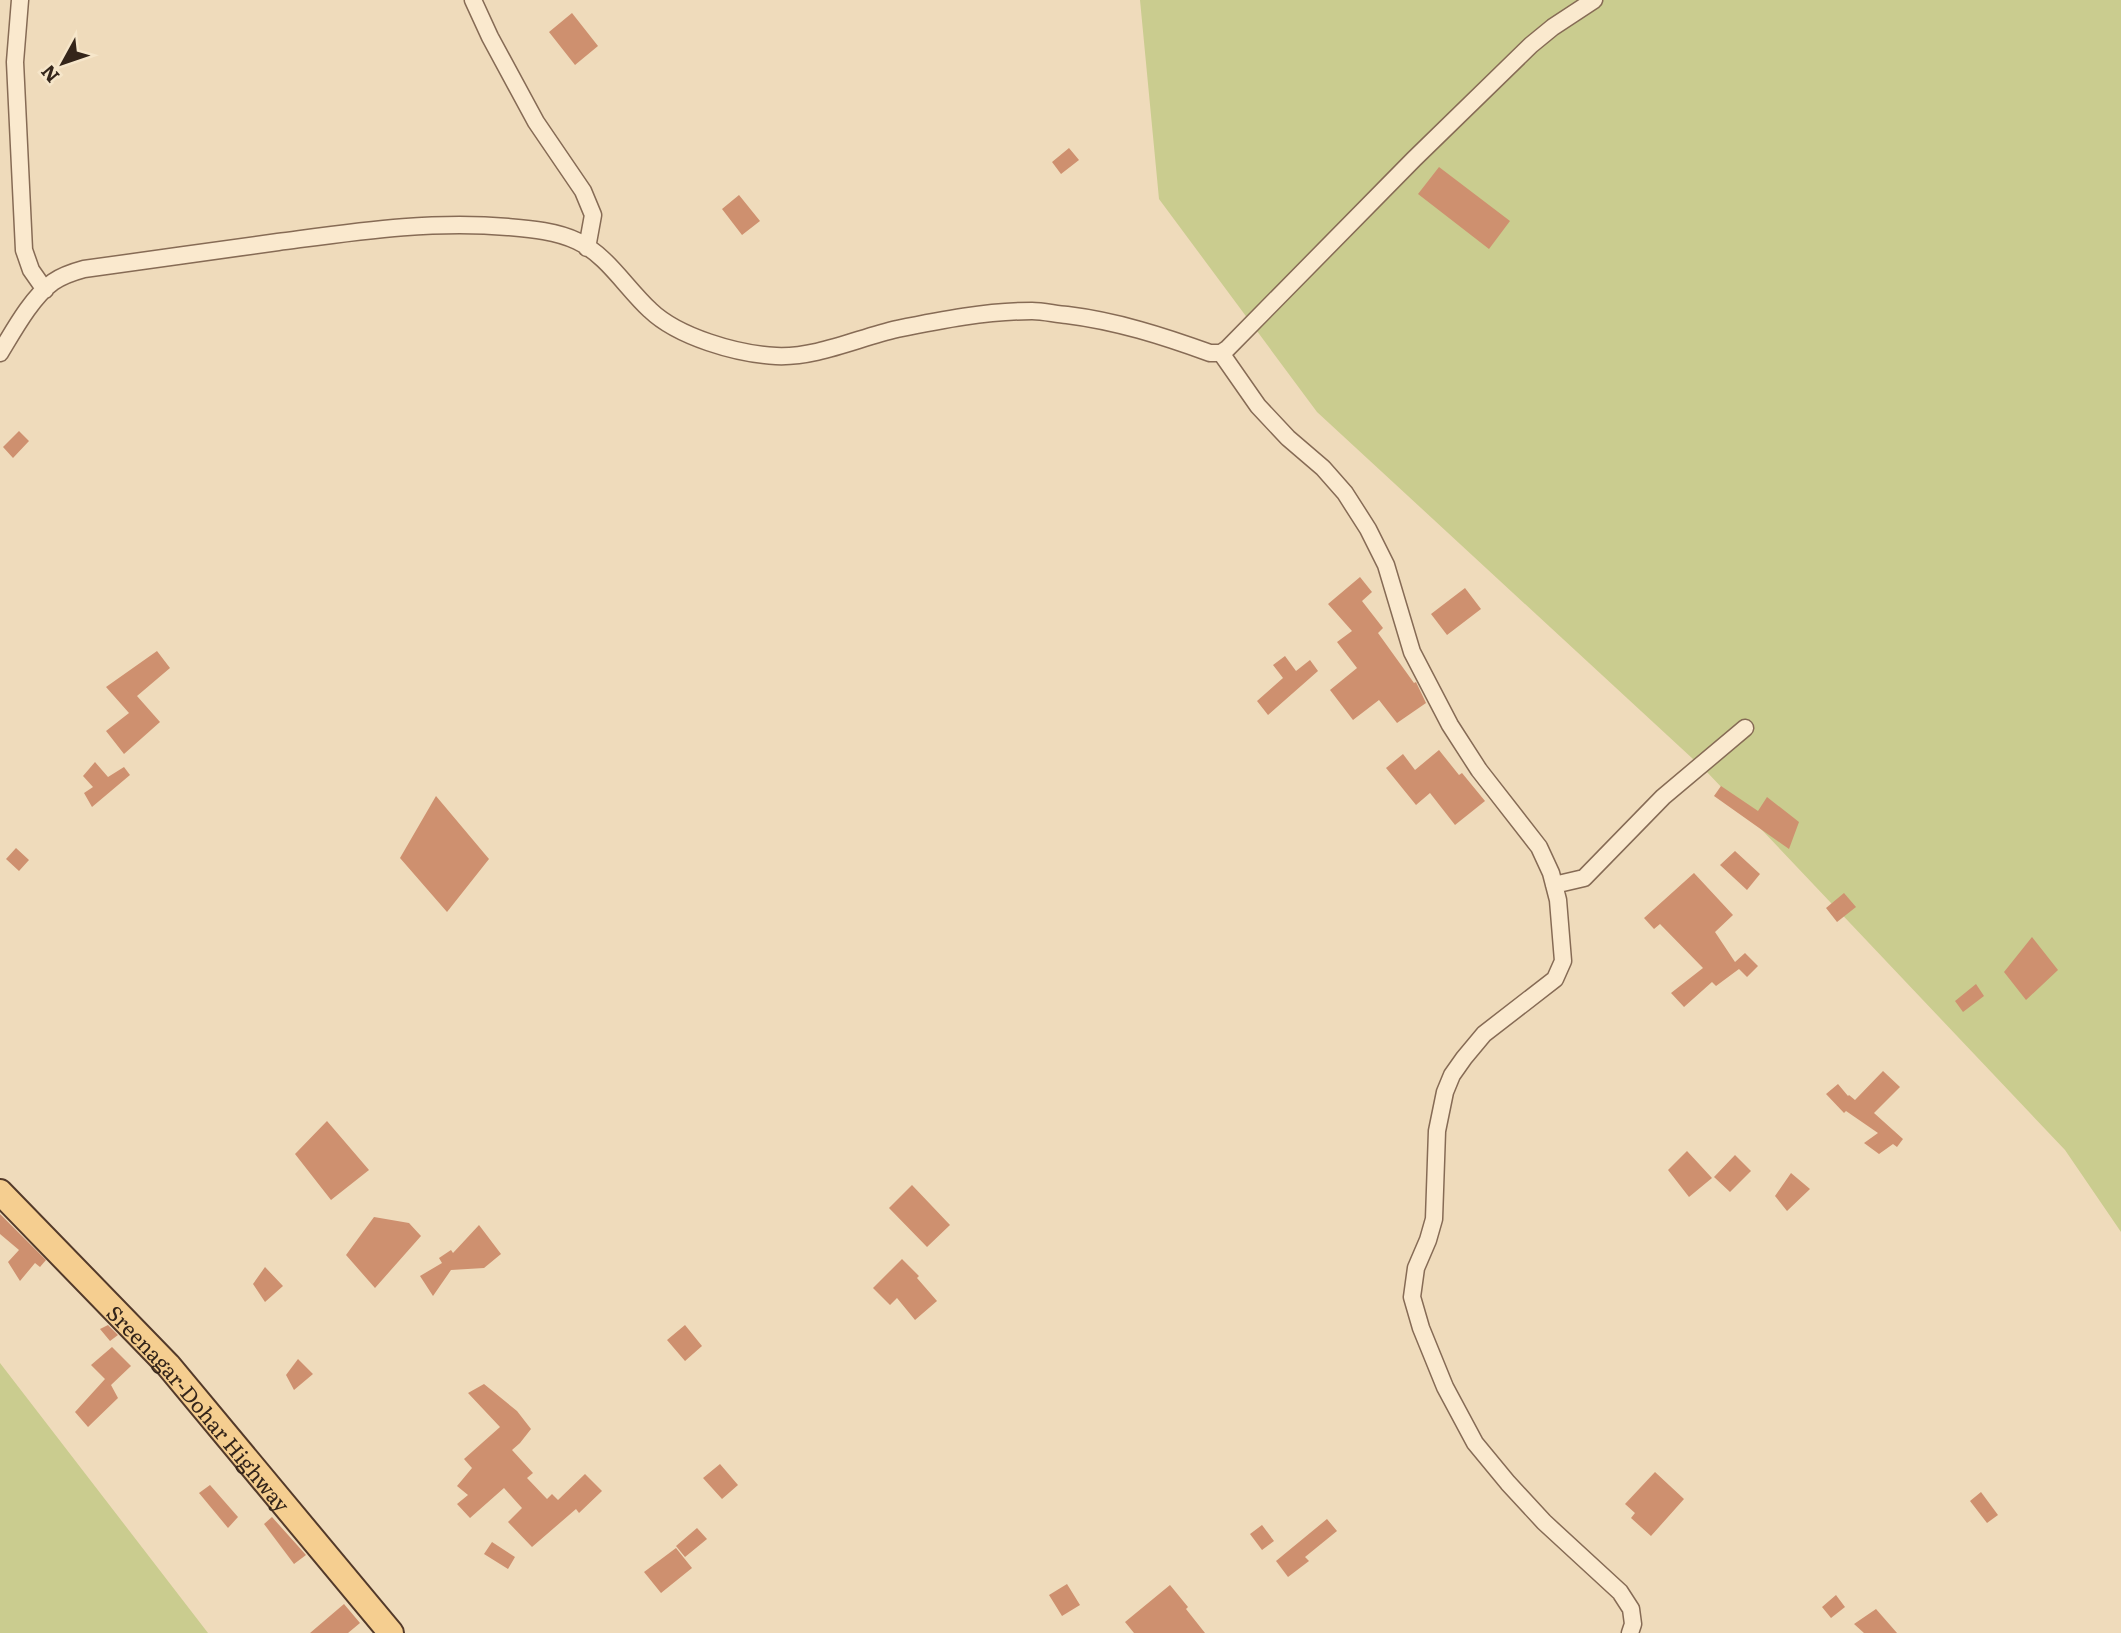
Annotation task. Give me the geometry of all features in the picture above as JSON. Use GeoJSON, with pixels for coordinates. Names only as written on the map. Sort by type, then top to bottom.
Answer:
{"type":"FeatureCollection","features":[{"type":"Feature","properties":{"kind":"main road","name":"Sreenagar-Dohar Highway"},"geometry":{"type":"LineString","coordinates":[[0,1192],[168,1365],[391,1633]]}},
{"type":"Feature","properties":{"kind":"street"},"geometry":{"type":"LineString","coordinates":[[20,0],[15,62],[24,250],[31,271],[45,290]]}},
{"type":"Feature","properties":{"kind":"street"},"geometry":{"type":"LineString","coordinates":[[473,0],[536,122],[583,191],[593,215],[587,248]]}},
{"type":"Feature","properties":{"kind":"street"},"geometry":{"type":"LineString","coordinates":[[1,350],[29,308],[52,283],[66,274],[84,269],[381,229],[446,224],[521,228],[579,242],[600,257],[650,311],[674,328],[740,352],[778,356],[813,352],[935,321],[1033,311],[1128,326],[1210,353],[1221,353],[1531,45],[1594,0]]}},
{"type":"Feature","properties":{"kind":"street"},"geometry":{"type":"LineString","coordinates":[[1221,353],[1258,406],[1288,438],[1323,468],[1345,493],[1368,529],[1386,565],[1412,652],[1450,725],[1479,771],[1539,847],[1551,873],[1558,900],[1563,961],[1555,979],[1484,1034],[1452,1076],[1445,1092],[1437,1131],[1434,1219],[1416,1268],[1412,1297],[1421,1328],[1445,1387],[1475,1443],[1507,1483],[1544,1522],[1620,1591],[1631,1609],[1633,1623],[1630,1633]]}},
{"type":"Feature","properties":{"kind":"street"},"geometry":{"type":"LineString","coordinates":[[1554,885],[1584,878],[1663,797],[1745,728]]}},
{"type":"Feature","properties":{"kind":"green space"},"geometry":{"type":"Polygon","coordinates":[[[1140,0],[2121,0],[2121,1232],[2065,1150],[1706,771],[1317,412],[1159,199],[1140,0]]]}},
{"type":"Feature","properties":{"kind":"green space"},"geometry":{"type":"Polygon","coordinates":[[[0,1363],[208,1633],[0,1633],[0,1363]]]}},
{"type":"Feature","properties":{"kind":"building"},"geometry":{"type":"Polygon","coordinates":[[[572,13],[598,46],[575,65],[549,32],[572,13]]]}},
{"type":"Feature","properties":{"kind":"building"},"geometry":{"type":"Polygon","coordinates":[[[1069,148],[1079,160],[1061,174],[1052,162],[1069,148]]]}},
{"type":"Feature","properties":{"kind":"building"},"geometry":{"type":"Polygon","coordinates":[[[1439,167],[1510,221],[1489,249],[1418,194],[1439,167]]]}},
{"type":"Feature","properties":{"kind":"building"},"geometry":{"type":"Polygon","coordinates":[[[739,195],[760,221],[742,235],[722,209],[739,195]]]}},
{"type":"Feature","properties":{"kind":"building"},"geometry":{"type":"Polygon","coordinates":[[[19,431],[29,441],[13,458],[3,447],[19,431]]]}},
{"type":"Feature","properties":{"kind":"building"},"geometry":{"type":"Polygon","coordinates":[[[1360,577],[1372,592],[1362,601],[1383,628],[1378,633],[1414,683],[1416,682],[1426,703],[1397,723],[1379,700],[1353,720],[1330,690],[1357,668],[1337,642],[1352,631],[1328,604],[1360,577]]]}},
{"type":"Feature","properties":{"kind":"building"},"geometry":{"type":"Polygon","coordinates":[[[1465,588],[1481,609],[1447,635],[1431,614],[1465,588]]]}},
{"type":"Feature","properties":{"kind":"building"},"geometry":{"type":"Polygon","coordinates":[[[157,651],[170,668],[137,696],[160,722],[124,754],[106,731],[129,713],[106,687],[157,651]]]}},
{"type":"Feature","properties":{"kind":"building"},"geometry":{"type":"Polygon","coordinates":[[[1285,656],[1296,671],[1310,660],[1318,671],[1268,715],[1257,701],[1283,678],[1273,665],[1285,656]]]}},
{"type":"Feature","properties":{"kind":"building"},"geometry":{"type":"Polygon","coordinates":[[[1439,750],[1485,801],[1455,825],[1430,793],[1416,805],[1386,768],[1403,754],[1415,770],[1439,750]]]}},
{"type":"Feature","properties":{"kind":"building"},"geometry":{"type":"Polygon","coordinates":[[[95,762],[108,777],[124,767],[130,775],[92,807],[84,793],[93,787],[83,776],[95,762]]]}},
{"type":"Feature","properties":{"kind":"building"},"geometry":{"type":"Polygon","coordinates":[[[1721,786],[1758,811],[1767,797],[1799,822],[1789,849],[1714,796],[1721,786]]]}},
{"type":"Feature","properties":{"kind":"building"},"geometry":{"type":"Polygon","coordinates":[[[436,796],[489,859],[447,912],[400,858],[436,796]]]}},
{"type":"Feature","properties":{"kind":"building"},"geometry":{"type":"Polygon","coordinates":[[[16,848],[29,860],[19,871],[6,859],[16,848]]]}},
{"type":"Feature","properties":{"kind":"building"},"geometry":{"type":"Polygon","coordinates":[[[1735,851],[1760,874],[1747,890],[1720,865],[1735,851]]]}},
{"type":"Feature","properties":{"kind":"building"},"geometry":{"type":"Polygon","coordinates":[[[1694,873],[1733,915],[1715,932],[1735,962],[1745,953],[1758,966],[1747,977],[1739,969],[1716,986],[1712,982],[1684,1007],[1671,993],[1703,968],[1660,924],[1654,929],[1644,918],[1694,873]]]}},
{"type":"Feature","properties":{"kind":"building"},"geometry":{"type":"Polygon","coordinates":[[[1844,893],[1856,907],[1837,922],[1826,908],[1844,893]]]}},
{"type":"Feature","properties":{"kind":"building"},"geometry":{"type":"Polygon","coordinates":[[[2032,937],[2058,970],[2026,1000],[2004,972],[2032,937]]]}},
{"type":"Feature","properties":{"kind":"building"},"geometry":{"type":"Polygon","coordinates":[[[1976,984],[1984,996],[1963,1012],[1955,1001],[1976,984]]]}},
{"type":"Feature","properties":{"kind":"building"},"geometry":{"type":"Polygon","coordinates":[[[1883,1071],[1900,1087],[1874,1113],[1903,1139],[1897,1147],[1893,1144],[1879,1154],[1864,1143],[1878,1133],[1846,1111],[1844,1113],[1826,1094],[1838,1084],[1855,1100],[1883,1071]]]}},
{"type":"Feature","properties":{"kind":"building"},"geometry":{"type":"Polygon","coordinates":[[[327,1121],[369,1170],[331,1200],[295,1154],[327,1121]]]}},
{"type":"Feature","properties":{"kind":"building"},"geometry":{"type":"Polygon","coordinates":[[[1687,1151],[1712,1178],[1689,1197],[1668,1170],[1687,1151]]]}},
{"type":"Feature","properties":{"kind":"building"},"geometry":{"type":"Polygon","coordinates":[[[1735,1155],[1751,1171],[1730,1192],[1714,1177],[1735,1155]]]}},
{"type":"Feature","properties":{"kind":"building"},"geometry":{"type":"Polygon","coordinates":[[[1791,1173],[1810,1189],[1787,1211],[1775,1196],[1791,1173]]]}},
{"type":"Feature","properties":{"kind":"building"},"geometry":{"type":"Polygon","coordinates":[[[912,1185],[950,1225],[927,1247],[889,1208],[912,1185]]]}},
{"type":"Feature","properties":{"kind":"building"},"geometry":{"type":"Polygon","coordinates":[[[0,1214],[46,1260],[40,1267],[35,1263],[20,1281],[8,1262],[19,1250],[0,1234],[0,1214]]]}},
{"type":"Feature","properties":{"kind":"building"},"geometry":{"type":"Polygon","coordinates":[[[374,1217],[409,1223],[421,1236],[375,1288],[346,1255],[374,1217]]]}},
{"type":"Feature","properties":{"kind":"building"},"geometry":{"type":"Polygon","coordinates":[[[479,1225],[501,1254],[484,1268],[451,1270],[433,1296],[420,1276],[442,1263],[439,1258],[451,1250],[453,1253],[479,1225]]]}},
{"type":"Feature","properties":{"kind":"building"},"geometry":{"type":"Polygon","coordinates":[[[902,1259],[919,1276],[917,1278],[937,1301],[915,1320],[897,1298],[890,1305],[873,1288],[902,1259]]]}},
{"type":"Feature","properties":{"kind":"building"},"geometry":{"type":"Polygon","coordinates":[[[265,1267],[283,1286],[265,1302],[253,1284],[265,1267]]]}},
{"type":"Feature","properties":{"kind":"building"},"geometry":{"type":"Polygon","coordinates":[[[108,1325],[118,1335],[110,1341],[100,1329],[108,1325]]]}},
{"type":"Feature","properties":{"kind":"building"},"geometry":{"type":"Polygon","coordinates":[[[685,1325],[702,1346],[685,1361],[667,1340],[685,1325]]]}},
{"type":"Feature","properties":{"kind":"building"},"geometry":{"type":"Polygon","coordinates":[[[112,1347],[131,1366],[111,1385],[118,1398],[88,1427],[75,1412],[105,1379],[91,1365],[112,1347]]]}},
{"type":"Feature","properties":{"kind":"building"},"geometry":{"type":"Polygon","coordinates":[[[298,1359],[313,1374],[294,1390],[286,1375],[298,1359]]]}},
{"type":"Feature","properties":{"kind":"building"},"geometry":{"type":"Polygon","coordinates":[[[484,1384],[517,1411],[531,1429],[512,1450],[533,1473],[527,1478],[547,1499],[552,1494],[558,1500],[585,1474],[602,1491],[579,1513],[576,1509],[532,1547],[508,1522],[522,1508],[504,1488],[470,1518],[457,1504],[468,1495],[457,1486],[472,1468],[464,1459],[500,1427],[468,1393],[484,1384]]]}},
{"type":"Feature","properties":{"kind":"building"},"geometry":{"type":"Polygon","coordinates":[[[720,1464],[738,1485],[722,1499],[703,1478],[720,1464]]]}},
{"type":"Feature","properties":{"kind":"building"},"geometry":{"type":"Polygon","coordinates":[[[1655,1472],[1684,1499],[1651,1536],[1631,1518],[1635,1513],[1625,1504],[1655,1472]]]}},
{"type":"Feature","properties":{"kind":"building"},"geometry":{"type":"Polygon","coordinates":[[[210,1485],[238,1517],[228,1528],[199,1493],[210,1485]]]}},
{"type":"Feature","properties":{"kind":"building"},"geometry":{"type":"Polygon","coordinates":[[[1981,1492],[1998,1515],[1987,1523],[1970,1501],[1981,1492]]]}},
{"type":"Feature","properties":{"kind":"building"},"geometry":{"type":"Polygon","coordinates":[[[272,1517],[306,1555],[294,1564],[264,1524],[272,1517]]]}},
{"type":"Feature","properties":{"kind":"building"},"geometry":{"type":"Polygon","coordinates":[[[1327,1519],[1337,1531],[1305,1557],[1309,1561],[1288,1577],[1276,1561],[1327,1519]]]}},
{"type":"Feature","properties":{"kind":"building"},"geometry":{"type":"Polygon","coordinates":[[[1262,1525],[1274,1541],[1262,1550],[1250,1534],[1262,1525]]]}},
{"type":"Feature","properties":{"kind":"building"},"geometry":{"type":"Polygon","coordinates":[[[697,1528],[707,1539],[685,1557],[676,1546],[697,1528]]]}},
{"type":"Feature","properties":{"kind":"building"},"geometry":{"type":"Polygon","coordinates":[[[492,1542],[515,1557],[508,1569],[484,1554],[492,1542]]]}},
{"type":"Feature","properties":{"kind":"building"},"geometry":{"type":"Polygon","coordinates":[[[676,1548],[692,1568],[661,1593],[644,1572],[676,1548]]]}},
{"type":"Feature","properties":{"kind":"building"},"geometry":{"type":"Polygon","coordinates":[[[1067,1584],[1080,1605],[1062,1616],[1049,1595],[1067,1584]]]}},
{"type":"Feature","properties":{"kind":"building"},"geometry":{"type":"Polygon","coordinates":[[[1170,1585],[1205,1633],[1134,1633],[1125,1622],[1170,1585]]]}},
{"type":"Feature","properties":{"kind":"building"},"geometry":{"type":"Polygon","coordinates":[[[1836,1595],[1845,1607],[1831,1618],[1822,1607],[1836,1595]]]}},
{"type":"Feature","properties":{"kind":"building"},"geometry":{"type":"Polygon","coordinates":[[[344,1604],[360,1623],[348,1633],[310,1633],[344,1604]]]}},
{"type":"Feature","properties":{"kind":"building"},"geometry":{"type":"Polygon","coordinates":[[[1876,1609],[1897,1633],[1864,1633],[1854,1624],[1876,1609]]]}}]}
